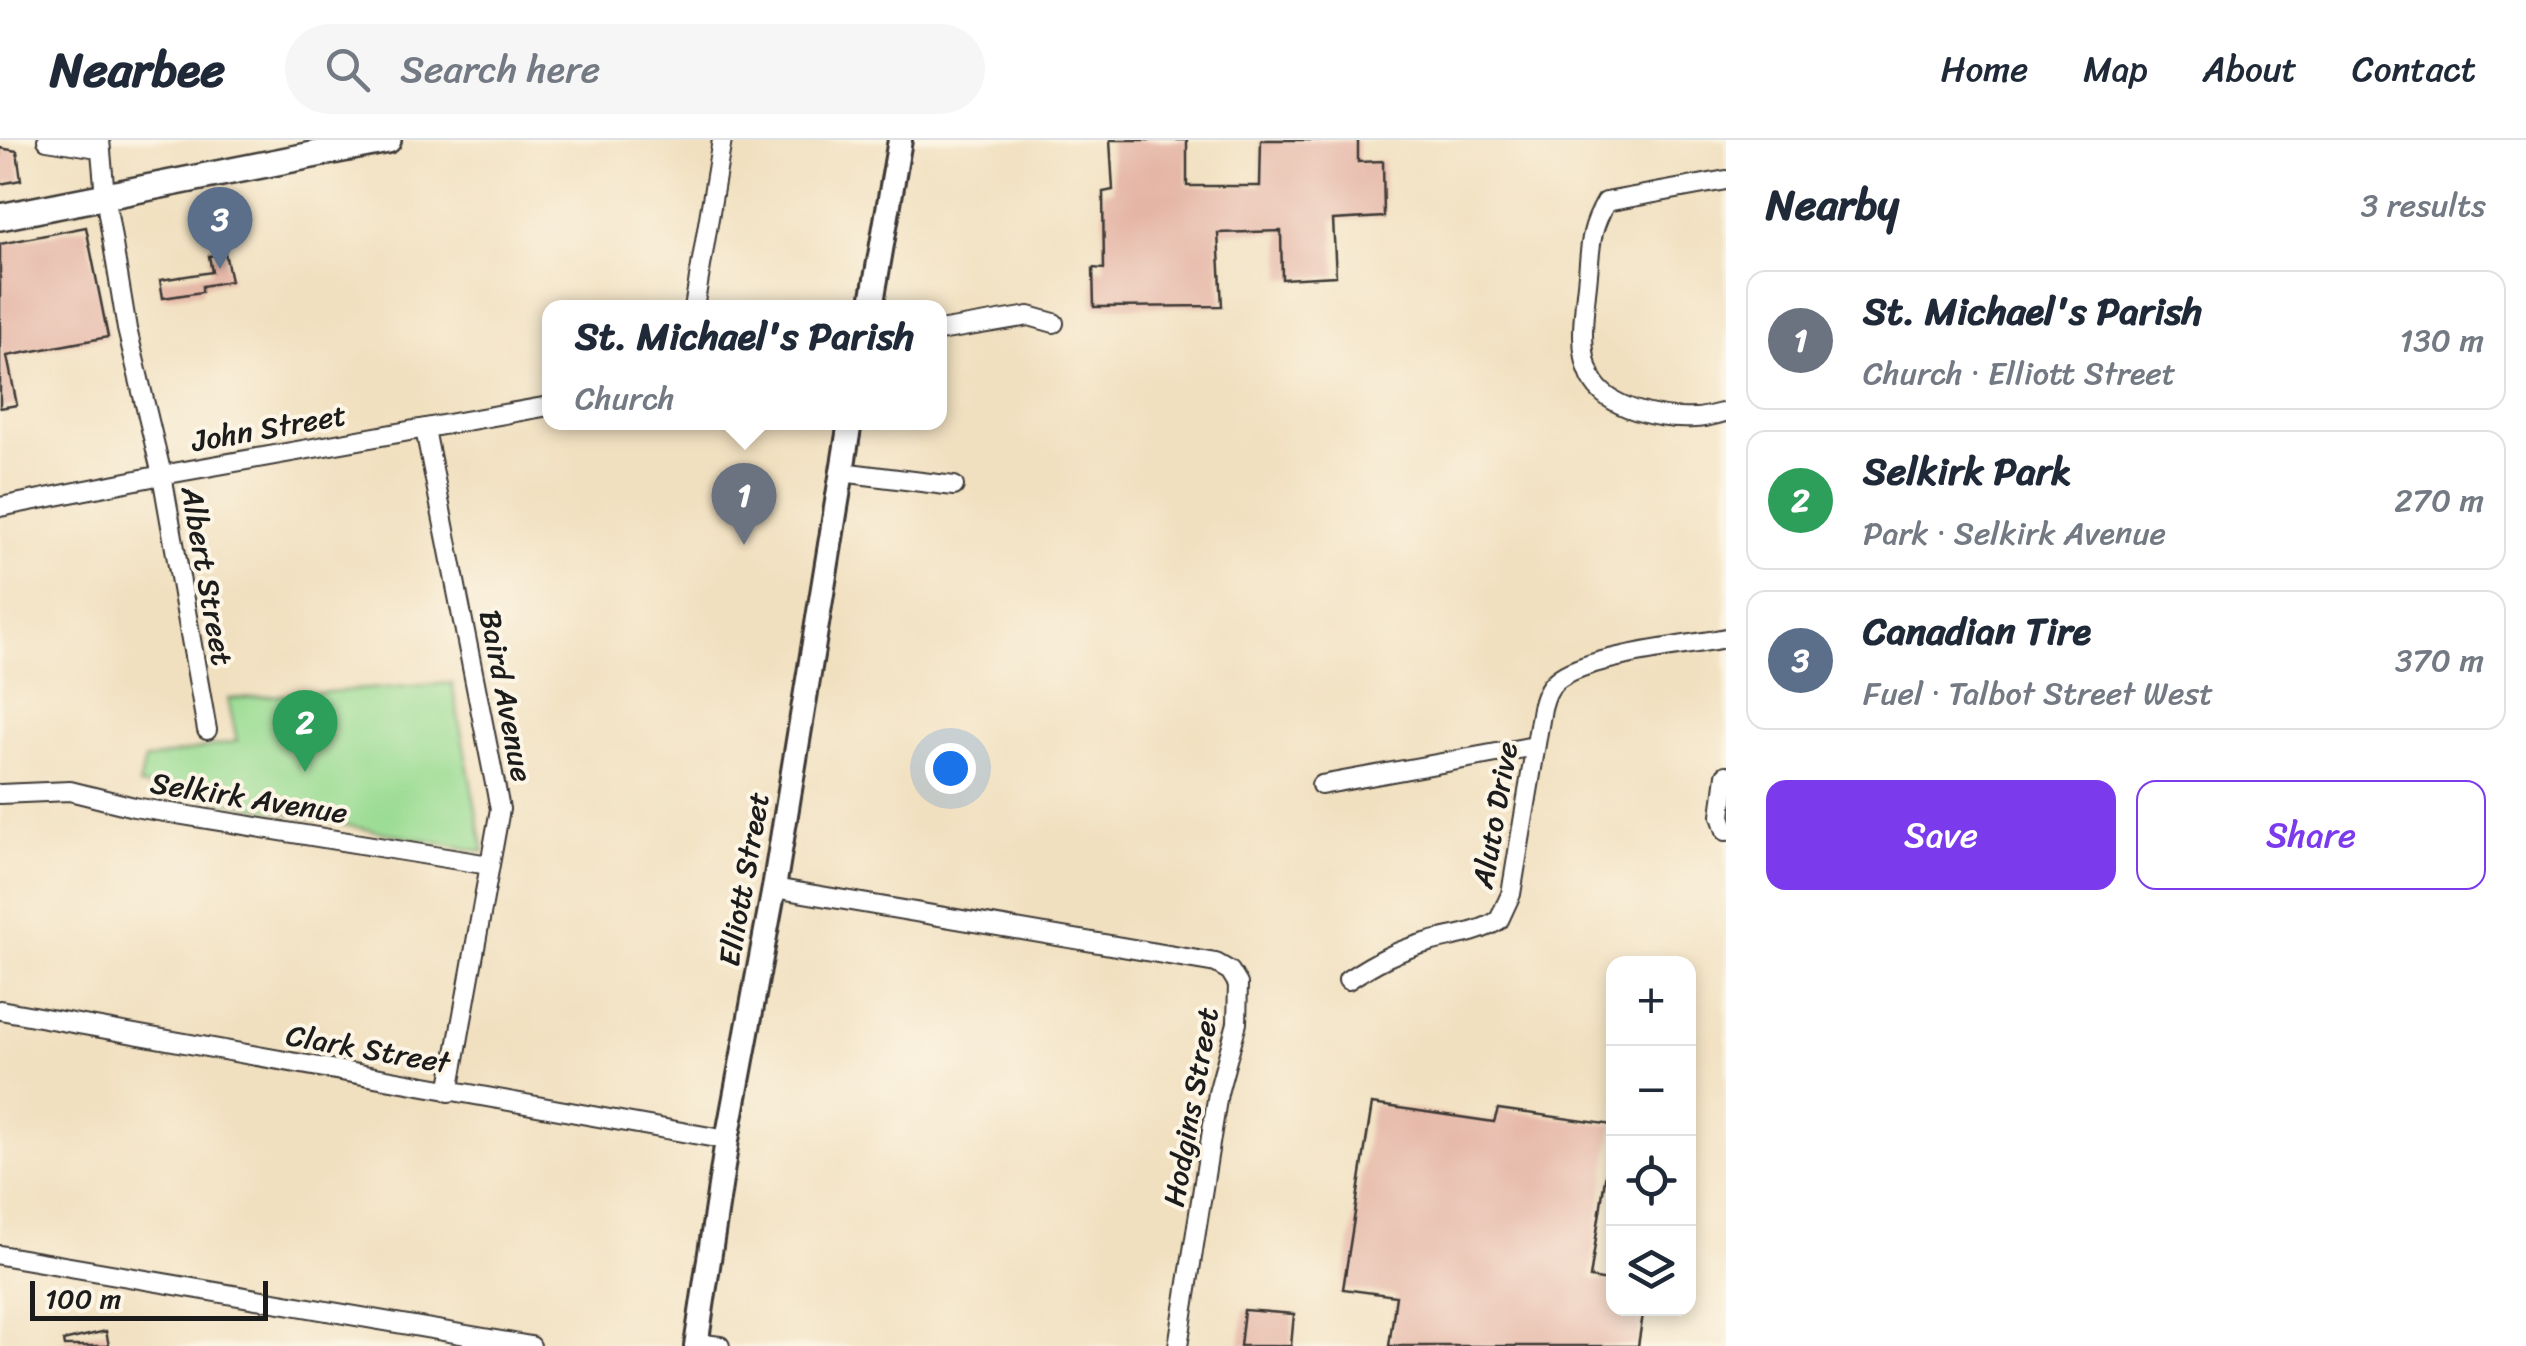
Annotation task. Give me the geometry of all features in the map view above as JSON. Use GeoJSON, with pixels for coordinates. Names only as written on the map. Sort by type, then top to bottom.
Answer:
{"type":"FeatureCollection","features":[{"type":"Feature","properties":{"kind":"main road"},"geometry":{"type":"LineString","coordinates":[[0,216],[388,140]]}},
{"type":"Feature","properties":{"kind":"street"},"geometry":{"type":"LineString","coordinates":[[47,140],[99,144]]}},
{"type":"Feature","properties":{"kind":"street"},"geometry":{"type":"LineString","coordinates":[[695,300],[722,140]]}},
{"type":"Feature","properties":{"kind":"street"},"geometry":{"type":"LineString","coordinates":[[871,300],[900,140]]}},
{"type":"Feature","properties":{"kind":"street","name":"Albert Street"},"geometry":{"type":"LineString","coordinates":[[99,144],[127,329],[162,475],[207,730]]}},
{"type":"Feature","properties":{"kind":"street"},"geometry":{"type":"LineString","coordinates":[[1726,180],[1606,202],[1592,226],[1584,317],[1585,357],[1591,379],[1608,396],[1650,413],[1695,418],[1726,412]]}},
{"type":"Feature","properties":{"kind":"street"},"geometry":{"type":"LineString","coordinates":[[947,330],[1029,316],[1054,323]]}},
{"type":"Feature","properties":{"kind":"street","name":"John Street"},"geometry":{"type":"LineString","coordinates":[[0,507],[542,407]]}},
{"type":"Feature","properties":{"kind":"street","name":"Baird Avenue"},"geometry":{"type":"LineString","coordinates":[[426,429],[500,810],[449,1092]]}},
{"type":"Feature","properties":{"kind":"street","name":"Elliott Street"},"geometry":{"type":"LineString","coordinates":[[704,1345],[727,1140],[774,888],[849,430]]}},
{"type":"Feature","properties":{"kind":"street"},"geometry":{"type":"LineString","coordinates":[[842,472],[954,486]]}},
{"type":"Feature","properties":{"kind":"street","name":"Aluto Drive"},"geometry":{"type":"LineString","coordinates":[[1348,980],[1400,950],[1473,932],[1499,920],[1510,894],[1542,708],[1553,684],[1584,667],[1726,638]]}},
{"type":"Feature","properties":{"kind":"street"},"geometry":{"type":"LineString","coordinates":[[1322,786],[1535,746]]}},
{"type":"Feature","properties":{"kind":"street"},"geometry":{"type":"LineString","coordinates":[[1726,775],[1721,816],[1726,831]]}},
{"type":"Feature","properties":{"kind":"street","name":"Selkirk Avenue"},"geometry":{"type":"LineString","coordinates":[[0,794],[70,791],[134,807],[489,865]]}},
{"type":"Feature","properties":{"kind":"street","name":"Hodgins Street"},"geometry":{"type":"LineString","coordinates":[[774,888],[1216,964],[1230,971],[1238,984],[1237,1023],[1218,1093],[1178,1346]]}},
{"type":"Feature","properties":{"kind":"street","name":"Clark Street"},"geometry":{"type":"LineString","coordinates":[[0,1010],[727,1140]]}},
{"type":"Feature","properties":{"kind":"street"},"geometry":{"type":"LineString","coordinates":[[0,1256],[531,1346]]}},
{"type":"Feature","properties":{"kind":"green space"},"geometry":{"type":"Polygon","coordinates":[[[452,683],[484,852],[139,785],[145,760],[237,741],[228,699],[452,683]]]}},
{"type":"Feature","properties":{"kind":"building"},"geometry":{"type":"Polygon","coordinates":[[[1110,140],[1187,140],[1187,186],[1260,186],[1261,140],[1358,140],[1358,162],[1383,161],[1384,217],[1333,220],[1336,276],[1282,279],[1281,231],[1218,233],[1222,306],[1094,307],[1093,268],[1104,269],[1103,192],[1113,190],[1110,140]]]}},
{"type":"Feature","properties":{"kind":"building"},"geometry":{"type":"Polygon","coordinates":[[[0,148],[17,151],[21,180],[0,184],[0,148]]]}},
{"type":"Feature","properties":{"kind":"building"},"geometry":{"type":"Polygon","coordinates":[[[86,227],[108,337],[7,356],[17,405],[0,408],[0,244],[86,227]]]}},
{"type":"Feature","properties":{"kind":"building"},"geometry":{"type":"Polygon","coordinates":[[[225,253],[231,281],[202,286],[202,292],[163,298],[160,280],[212,272],[209,256],[225,253]]]}},
{"type":"Feature","properties":{"kind":"building"},"geometry":{"type":"Polygon","coordinates":[[[1372,1104],[1494,1122],[1498,1109],[1606,1124],[1606,1172],[1590,1278],[1606,1281],[1606,1316],[1643,1316],[1638,1346],[1389,1346],[1396,1296],[1343,1289],[1372,1104]]]}},
{"type":"Feature","properties":{"kind":"building"},"geometry":{"type":"Polygon","coordinates":[[[1244,1310],[1294,1314],[1291,1346],[1240,1346],[1244,1310]]]}},
{"type":"Feature","properties":{"kind":"building"},"geometry":{"type":"Polygon","coordinates":[[[106,1331],[109,1346],[64,1346],[63,1341],[106,1331]]]}},
{"type":"Feature","properties":{"kind":"place","name":"Canadian Tire"},"geometry":{"type":"Point","coordinates":[220,269]}},
{"type":"Feature","properties":{"kind":"place","name":"St. Michael's Parish"},"geometry":{"type":"Point","coordinates":[744,545]}},
{"type":"Feature","properties":{"kind":"place","name":"Selkirk Park"},"geometry":{"type":"Point","coordinates":[305,772]}}]}
